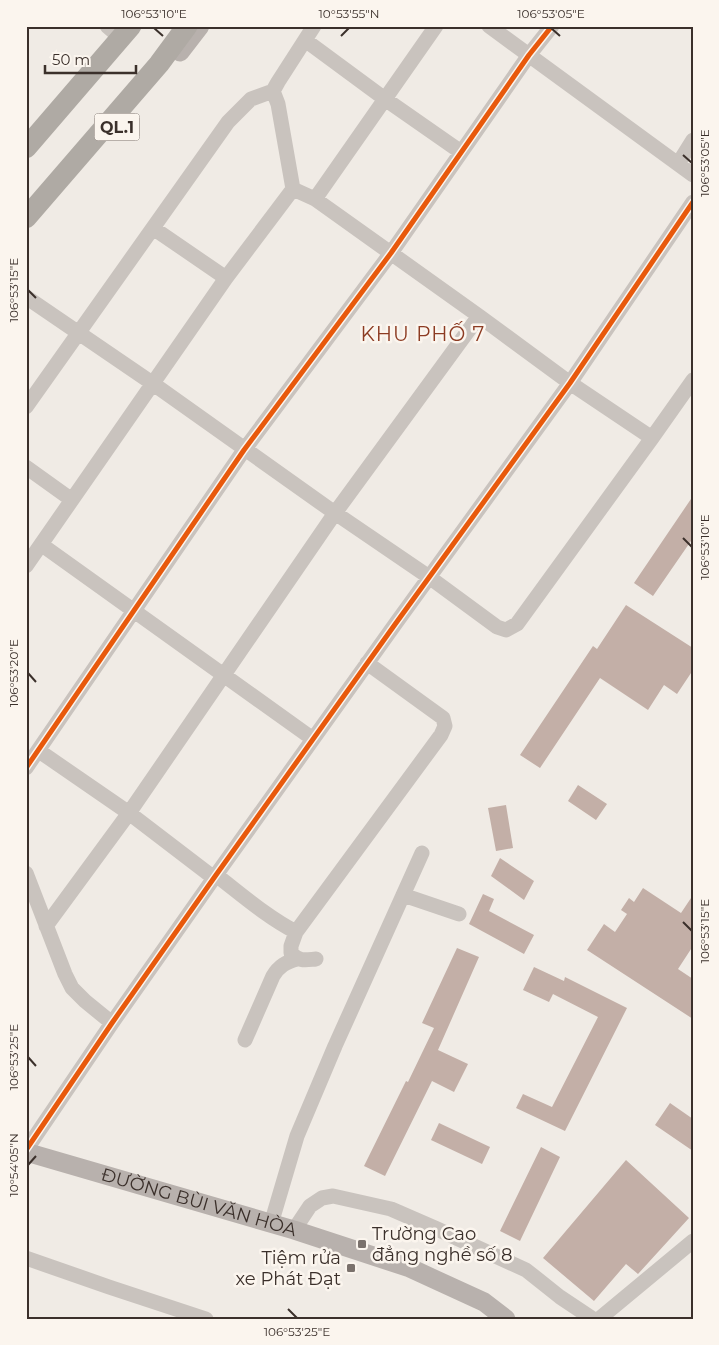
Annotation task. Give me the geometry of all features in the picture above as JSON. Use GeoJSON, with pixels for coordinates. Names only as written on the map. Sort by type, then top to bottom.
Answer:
{"type":"FeatureCollection","features":[{"type":"Feature","properties":{"kind":"highway","name":"QL.1"},"geometry":{"type":"LineString","coordinates":[[26,219],[159,64],[187,26]]}},
{"type":"Feature","properties":{"kind":"highway"},"geometry":{"type":"LineString","coordinates":[[26,148],[118,28]]}},
{"type":"Feature","properties":{"kind":"main road","name":"QL.1"},"geometry":{"type":"LineString","coordinates":[[26,219],[51,204],[166,70],[200,26]]}},
{"type":"Feature","properties":{"kind":"main road"},"geometry":{"type":"LineString","coordinates":[[26,134],[118,28]]}},
{"type":"Feature","properties":{"kind":"main road","name":"ĐƯỜNG BÙI VĂN HÒA"},"geometry":{"type":"LineString","coordinates":[[26,1151],[294,1230],[410,1268],[484,1302],[506,1319]]}},
{"type":"Feature","properties":{"kind":"street"},"geometry":{"type":"LineString","coordinates":[[26,406],[228,122],[251,99],[273,91],[314,26]]}},
{"type":"Feature","properties":{"kind":"street"},"geometry":{"type":"LineString","coordinates":[[315,199],[436,26]]}},
{"type":"Feature","properties":{"kind":"street"},"geometry":{"type":"LineString","coordinates":[[489,26],[693,175]]}},
{"type":"Feature","properties":{"kind":"street"},"geometry":{"type":"LineString","coordinates":[[26,768],[244,450],[391,253],[552,26]]}},
{"type":"Feature","properties":{"kind":"street"},"geometry":{"type":"LineString","coordinates":[[305,40],[461,152]]}},
{"type":"Feature","properties":{"kind":"street"},"geometry":{"type":"LineString","coordinates":[[26,566],[226,278],[293,189],[278,104],[273,91]]}},
{"type":"Feature","properties":{"kind":"street"},"geometry":{"type":"LineString","coordinates":[[678,164],[693,140]]}},
{"type":"Feature","properties":{"kind":"street"},"geometry":{"type":"LineString","coordinates":[[293,189],[315,199],[570,383],[652,438]]}},
{"type":"Feature","properties":{"kind":"street"},"geometry":{"type":"LineString","coordinates":[[26,1151],[215,876],[570,383],[693,202]]}},
{"type":"Feature","properties":{"kind":"street"},"geometry":{"type":"LineString","coordinates":[[153,228],[226,278]]}},
{"type":"Feature","properties":{"kind":"street"},"geometry":{"type":"LineString","coordinates":[[26,297],[152,383],[335,514],[429,577],[497,627],[506,630],[517,624],[693,380]]}},
{"type":"Feature","properties":{"kind":"street"},"geometry":{"type":"LineString","coordinates":[[46,926],[129,813],[335,514],[479,316]]}},
{"type":"Feature","properties":{"kind":"street"},"geometry":{"type":"LineString","coordinates":[[26,467],[72,500]]}},
{"type":"Feature","properties":{"kind":"street"},"geometry":{"type":"LineString","coordinates":[[42,545],[313,739]]}},
{"type":"Feature","properties":{"kind":"street"},"geometry":{"type":"LineString","coordinates":[[316,959],[304,961],[297,959],[291,953],[291,946],[296,932],[424,759],[445,726],[443,718],[367,663]]}},
{"type":"Feature","properties":{"kind":"street"},"geometry":{"type":"LineString","coordinates":[[39,751],[129,813],[266,913],[296,932]]}},
{"type":"Feature","properties":{"kind":"street"},"geometry":{"type":"LineString","coordinates":[[271,1224],[296,1136],[422,853]]}},
{"type":"Feature","properties":{"kind":"street"},"geometry":{"type":"LineString","coordinates":[[26,873],[72,988],[112,1024]]}},
{"type":"Feature","properties":{"kind":"street"},"geometry":{"type":"LineString","coordinates":[[404,895],[459,914]]}},
{"type":"Feature","properties":{"kind":"street"},"geometry":{"type":"LineString","coordinates":[[245,1040],[272,976],[278,968],[297,959]]}},
{"type":"Feature","properties":{"kind":"street"},"geometry":{"type":"LineString","coordinates":[[294,1230],[310,1206],[322,1198],[333,1196],[391,1209],[526,1270],[560,1297],[593,1319]]}},
{"type":"Feature","properties":{"kind":"street"},"geometry":{"type":"LineString","coordinates":[[599,1319],[693,1241]]}},
{"type":"Feature","properties":{"kind":"street"},"geometry":{"type":"LineString","coordinates":[[26,1258],[206,1319]]}},
{"type":"Feature","properties":{"kind":"building"},"geometry":{"type":"Polygon","coordinates":[[[693,496],[693,538],[653,596],[634,583],[693,496]]]}},
{"type":"Feature","properties":{"kind":"building"},"geometry":{"type":"Polygon","coordinates":[[[626,605],[693,648],[693,670],[677,694],[664,685],[648,710],[600,678],[540,768],[520,755],[593,646],[597,649],[626,605]]]}},
{"type":"Feature","properties":{"kind":"building"},"geometry":{"type":"Polygon","coordinates":[[[578,785],[607,804],[596,820],[568,801],[578,785]]]}},
{"type":"Feature","properties":{"kind":"building"},"geometry":{"type":"Polygon","coordinates":[[[506,805],[513,848],[496,851],[488,808],[506,805]]]}},
{"type":"Feature","properties":{"kind":"building"},"geometry":{"type":"Polygon","coordinates":[[[500,858],[534,881],[524,900],[491,876],[500,858]]]}},
{"type":"Feature","properties":{"kind":"building"},"geometry":{"type":"Polygon","coordinates":[[[643,888],[681,913],[693,895],[693,946],[678,969],[693,979],[693,1019],[587,950],[604,924],[615,932],[627,914],[621,910],[629,898],[634,902],[643,888]]]}},
{"type":"Feature","properties":{"kind":"building"},"geometry":{"type":"Polygon","coordinates":[[[483,894],[494,899],[489,911],[534,935],[524,954],[469,924],[483,894]]]}},
{"type":"Feature","properties":{"kind":"building"},"geometry":{"type":"Polygon","coordinates":[[[457,948],[479,957],[438,1050],[468,1064],[454,1092],[432,1081],[385,1176],[364,1166],[434,1028],[422,1023],[457,948]]]}},
{"type":"Feature","properties":{"kind":"building"},"geometry":{"type":"Polygon","coordinates":[[[534,967],[564,981],[565,977],[627,1008],[565,1131],[516,1108],[523,1094],[552,1107],[598,1017],[553,994],[549,1002],[523,990],[534,967]]]}},
{"type":"Feature","properties":{"kind":"building"},"geometry":{"type":"Polygon","coordinates":[[[670,1103],[693,1119],[693,1151],[655,1125],[670,1103]]]}},
{"type":"Feature","properties":{"kind":"building"},"geometry":{"type":"Polygon","coordinates":[[[439,1123],[490,1147],[482,1164],[431,1140],[439,1123]]]}},
{"type":"Feature","properties":{"kind":"building"},"geometry":{"type":"Polygon","coordinates":[[[541,1147],[560,1157],[520,1241],[500,1231],[541,1147]]]}},
{"type":"Feature","properties":{"kind":"building"},"geometry":{"type":"Polygon","coordinates":[[[626,1160],[689,1218],[638,1274],[626,1264],[594,1301],[543,1258],[626,1160]]]}},
{"type":"Feature","properties":{"kind":"cycle path"},"geometry":{"type":"LineString","coordinates":[[26,768],[244,450],[391,253],[529,55],[552,26]]}},
{"type":"Feature","properties":{"kind":"cycle path"},"geometry":{"type":"LineString","coordinates":[[26,1150],[216,875],[570,383],[693,202]]}},
{"type":"Feature","properties":{"kind":"place","name":"Trường Cao đẳng nghề số 8"},"geometry":{"type":"Point","coordinates":[362,1244]}},
{"type":"Feature","properties":{"kind":"place","name":"Tiệm rửa xe Phát Đạt"},"geometry":{"type":"Point","coordinates":[351,1268]}},
{"type":"Feature","properties":{"kind":"district","name":"KHU PHỐ 7"},"geometry":{"type":"Point","coordinates":[423,334]}}]}
